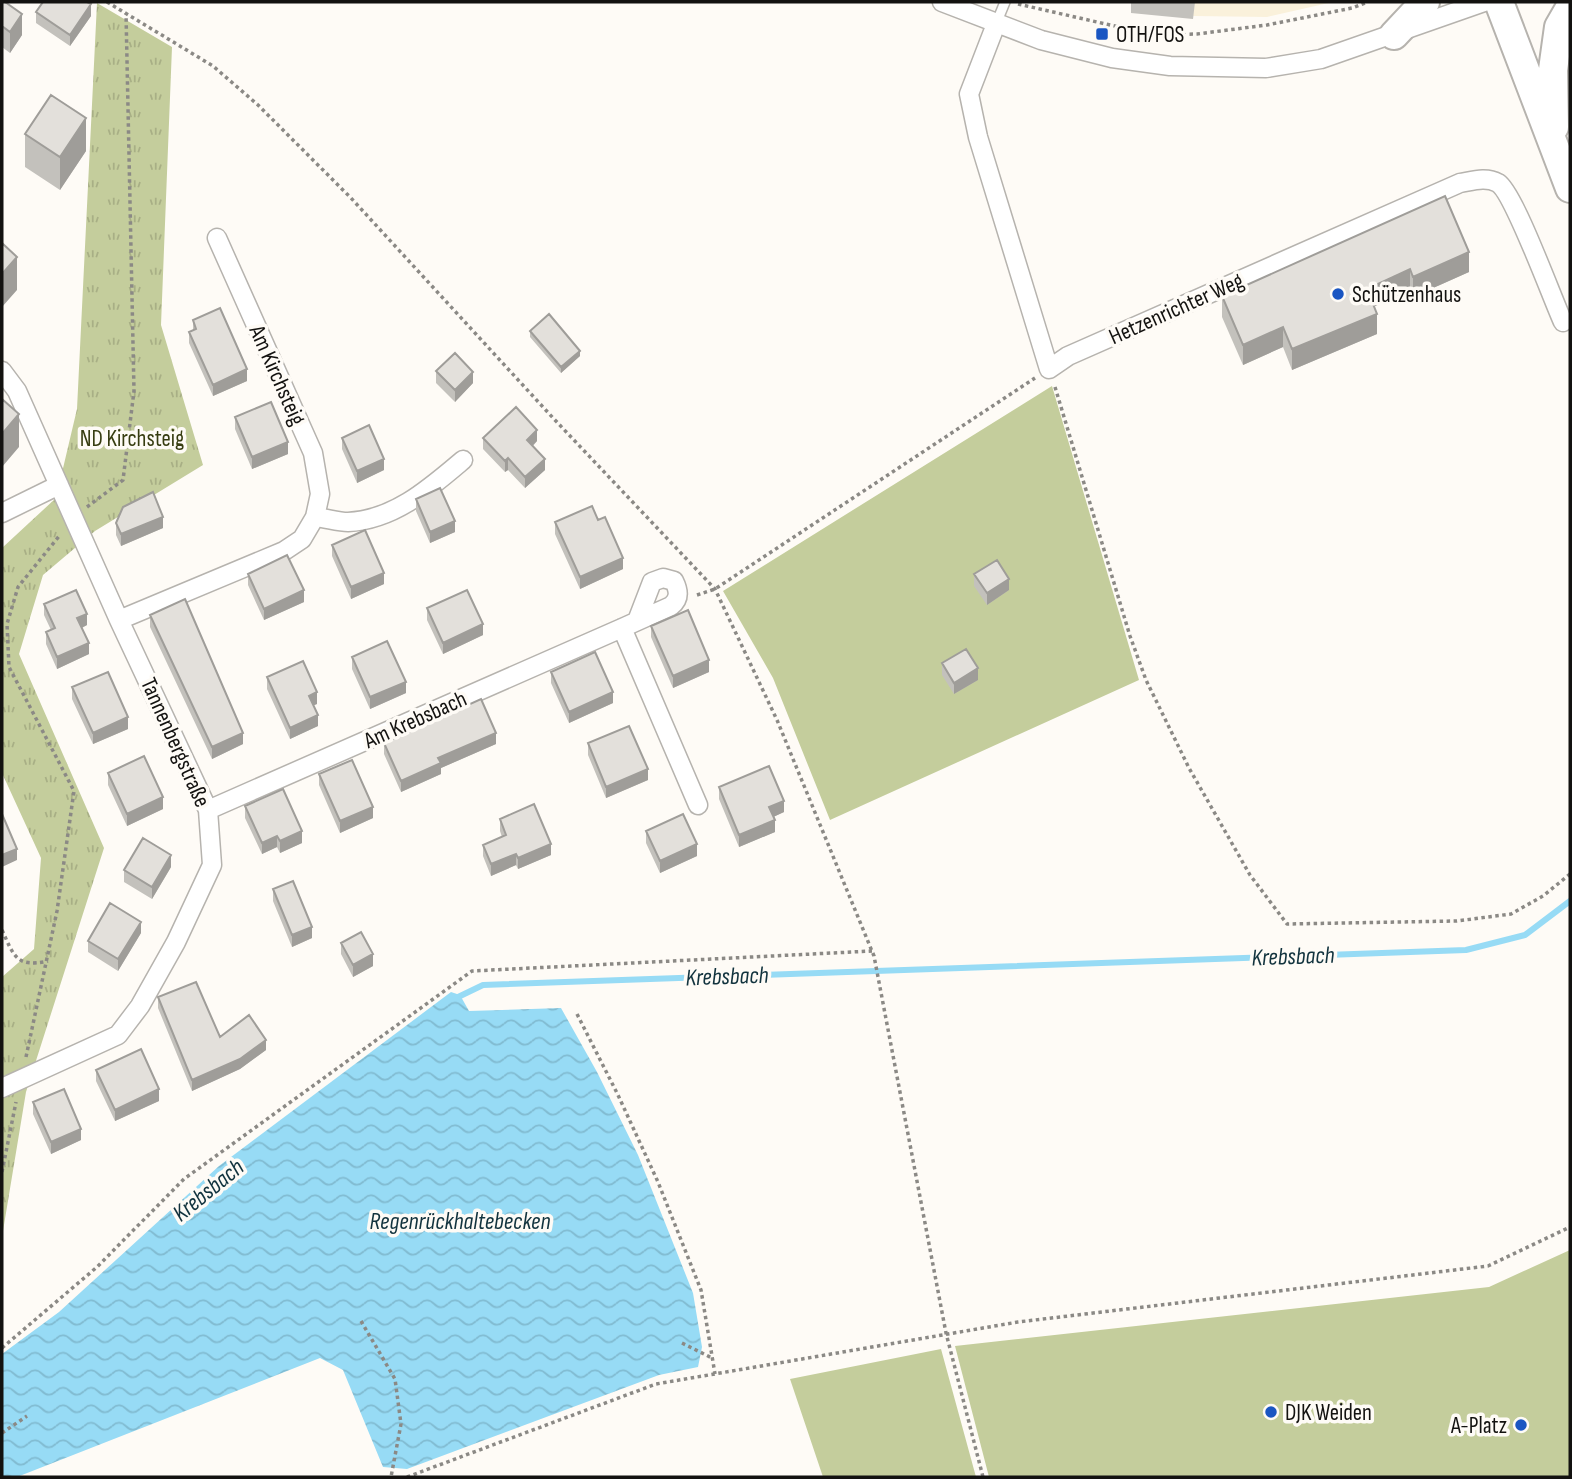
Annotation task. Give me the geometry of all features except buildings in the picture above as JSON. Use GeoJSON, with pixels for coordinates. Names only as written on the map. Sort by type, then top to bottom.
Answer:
{"type":"FeatureCollection","features":[{"type":"Feature","properties":{"kind":"main road"},"geometry":{"type":"LineString","coordinates":[[1394,35],[1425,2]]}},
{"type":"Feature","properties":{"kind":"main road"},"geometry":{"type":"LineString","coordinates":[[1499,2],[1570,188]]}},
{"type":"Feature","properties":{"kind":"main road"},"geometry":{"type":"LineString","coordinates":[[1554,147],[1553,69],[1559,27],[1570,8]]}},
{"type":"Feature","properties":{"kind":"street"},"geometry":{"type":"LineString","coordinates":[[942,2],[1041,40],[1112,58],[1170,66],[1266,68],[1321,59],[1484,2]]}},
{"type":"Feature","properties":{"kind":"street"},"geometry":{"type":"LineString","coordinates":[[996,23],[968,94],[978,137],[1049,369]]}},
{"type":"Feature","properties":{"kind":"street","name":"Hetzenrichter Weg"},"geometry":{"type":"LineString","coordinates":[[1049,369],[1068,356],[1460,183],[1485,178],[1499,183],[1513,202],[1563,322]]}},
{"type":"Feature","properties":{"kind":"street","name":"Am Kirchsteig"},"geometry":{"type":"LineString","coordinates":[[217,238],[313,453],[320,494],[315,517]]}},
{"type":"Feature","properties":{"kind":"street","name":"Tannenbergstraße"},"geometry":{"type":"LineString","coordinates":[[2,371],[17,391],[119,620],[208,810],[212,865],[176,942],[140,1006],[118,1035],[2,1088]]}},
{"type":"Feature","properties":{"kind":"street"},"geometry":{"type":"LineString","coordinates":[[119,620],[284,551],[302,538],[315,517],[348,522],[397,509],[426,491],[463,460]]}},
{"type":"Feature","properties":{"kind":"street"},"geometry":{"type":"LineString","coordinates":[[2,513],[58,485]]}},
{"type":"Feature","properties":{"kind":"street","name":"Am Krebsbach"},"geometry":{"type":"LineString","coordinates":[[208,810],[629,625],[698,805]]}},
{"type":"Feature","properties":{"kind":"lane"},"geometry":{"type":"LineString","coordinates":[[996,23],[1005,2]]}},
{"type":"Feature","properties":{"kind":"path"},"geometry":{"type":"LineString","coordinates":[[107,2],[213,66],[258,105],[351,198],[715,589],[777,720],[874,956],[946,1333],[983,1477]]}},
{"type":"Feature","properties":{"kind":"path"},"geometry":{"type":"LineString","coordinates":[[996,23],[1016,4],[1154,35],[1197,34],[1267,24],[1352,8],[1368,2]]}},
{"type":"Feature","properties":{"kind":"path"},"geometry":{"type":"LineString","coordinates":[[1102,34],[1106,25]]}},
{"type":"Feature","properties":{"kind":"path"},"geometry":{"type":"LineString","coordinates":[[715,589],[1049,369],[1130,636],[1146,680],[1189,768],[1250,876],[1287,925],[1457,921],[1511,914],[1543,896],[1570,874]]}},
{"type":"Feature","properties":{"kind":"path"},"geometry":{"type":"LineString","coordinates":[[2,930],[14,956],[31,964],[48,961]]}},
{"type":"Feature","properties":{"kind":"path"},"geometry":{"type":"LineString","coordinates":[[2,1348],[97,1267],[184,1179],[472,971],[872,951]]}},
{"type":"Feature","properties":{"kind":"path"},"geometry":{"type":"LineString","coordinates":[[577,1014],[658,1182],[701,1290],[715,1374]]}},
{"type":"Feature","properties":{"kind":"path"},"geometry":{"type":"LineString","coordinates":[[2,1172],[16,1099]]}},
{"type":"Feature","properties":{"kind":"path"},"geometry":{"type":"LineString","coordinates":[[407,1477],[656,1384],[1018,1322],[1488,1266],[1570,1227]]}},
{"type":"Feature","properties":{"kind":"path"},"geometry":{"type":"LineString","coordinates":[[361,1321],[395,1378],[401,1424],[390,1477]]}},
{"type":"Feature","properties":{"kind":"path"},"geometry":{"type":"LineString","coordinates":[[682,1343],[712,1358]]}},
{"type":"Feature","properties":{"kind":"path"},"geometry":{"type":"LineString","coordinates":[[2,1433],[27,1416]]}},
{"type":"Feature","properties":{"kind":"shaded area"},"geometry":{"type":"Polygon","coordinates":[[[1185,2],[1333,2],[1267,17],[1193,16],[1185,2]]]}},
{"type":"Feature","properties":{"kind":"green space","name":"ND Kirchsteig"},"geometry":{"type":"Polygon","coordinates":[[[97,3],[172,47],[161,325],[203,465],[95,531],[43,575],[19,654],[104,848],[26,1092],[2,1237],[2,977],[34,949],[41,858],[2,773],[2,548],[56,498],[77,409],[97,3]]]}},
{"type":"Feature","properties":{"kind":"green space"},"geometry":{"type":"Polygon","coordinates":[[[1052,386],[1139,680],[830,820],[773,678],[723,591],[1052,386]]]}},
{"type":"Feature","properties":{"kind":"green space","name":"DJK Weiden"},"geometry":{"type":"Polygon","coordinates":[[[1570,1250],[1570,1477],[989,1477],[955,1346],[1489,1287],[1570,1250]]]}},
{"type":"Feature","properties":{"kind":"green space"},"geometry":{"type":"Polygon","coordinates":[[[941,1349],[976,1477],[823,1477],[790,1379],[941,1349]]]}},
{"type":"Feature","properties":{"kind":"water","name":"Regenrückhaltebecken"},"geometry":{"type":"Polygon","coordinates":[[[451,992],[460,995],[469,1011],[561,1008],[597,1072],[638,1155],[693,1293],[702,1347],[698,1367],[659,1375],[407,1469],[383,1467],[343,1370],[320,1358],[17,1477],[2,1477],[2,1354],[59,1312],[219,1166],[451,992]]]}},
{"type":"Feature","properties":{"kind":"waterway","name":"Krebsbach"},"geometry":{"type":"LineString","coordinates":[[456,998],[483,985],[1466,950],[1525,935],[1570,901]]}},
{"type":"Feature","properties":{"kind":"place","name":"OTH/FOS"},"geometry":{"type":"Point","coordinates":[1102,34]}},
{"type":"Feature","properties":{"kind":"place","name":"Schützenhaus"},"geometry":{"type":"Point","coordinates":[1338,294]}},
{"type":"Feature","properties":{"kind":"place","name":"DJK Weiden"},"geometry":{"type":"Point","coordinates":[1271,1412]}},
{"type":"Feature","properties":{"kind":"place","name":"A-Platz"},"geometry":{"type":"Point","coordinates":[1521,1425]}}]}
